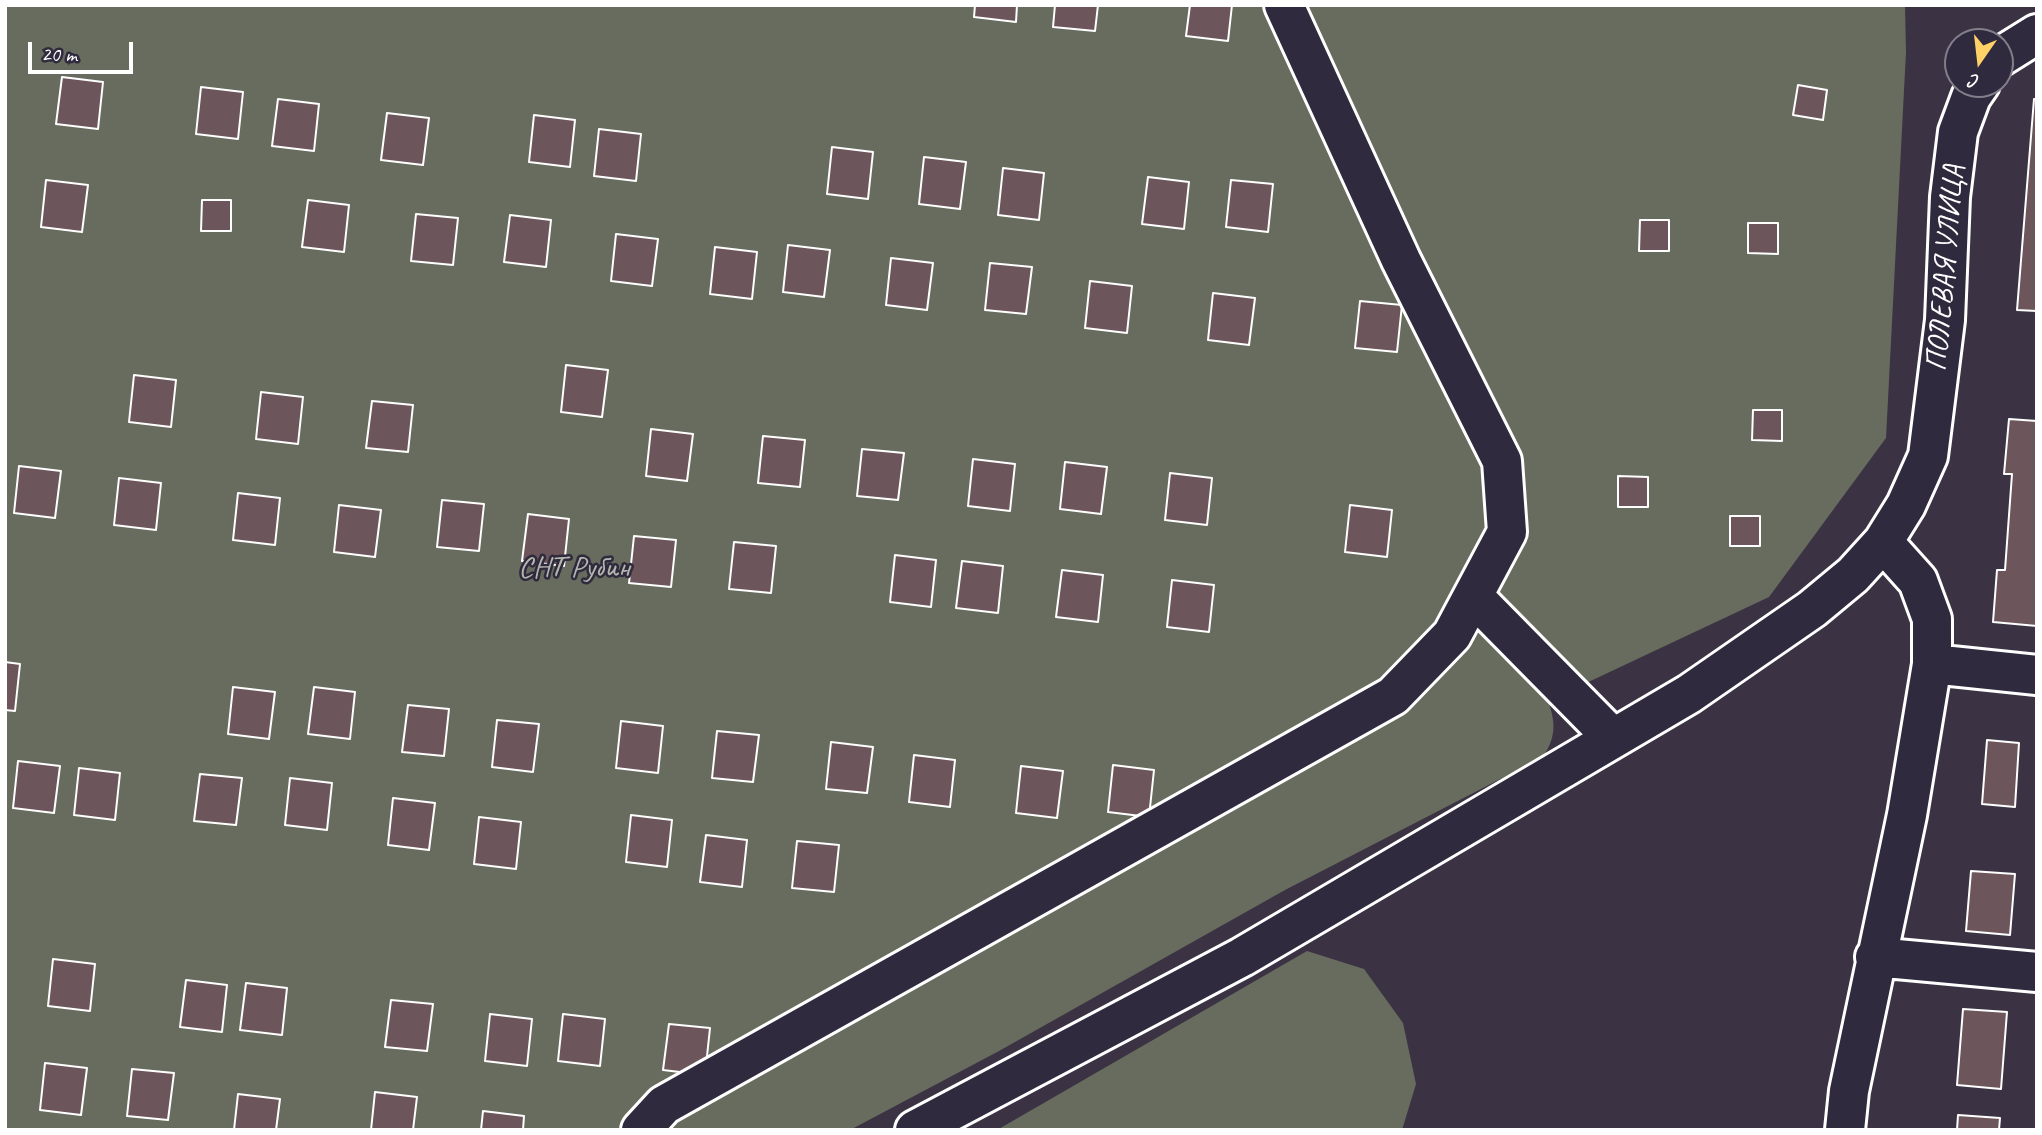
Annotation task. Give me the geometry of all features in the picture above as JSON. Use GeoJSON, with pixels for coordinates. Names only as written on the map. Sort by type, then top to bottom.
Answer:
{"type":"FeatureCollection","features":[{"type":"Feature","properties":{"kind":"street"},"geometry":{"type":"LineString","coordinates":[[641,1130],[664,1105],[1393,696],[1452,635],[1474,597],[1507,532],[1502,461],[1401,260],[1284,5]]}},
{"type":"Feature","properties":{"kind":"street"},"geometry":{"type":"LineString","coordinates":[[2014,48],[2037,34]]}},
{"type":"Feature","properties":{"kind":"street","name":"ПОЛЕВАЯ УЛИЦА"},"geometry":{"type":"LineString","coordinates":[[915,1130],[1242,957],[1689,694],[1812,609],[1853,575],[1883,542],[1906,505],[1928,456],[1945,320],[1950,197],[1958,132],[1971,98]]}},
{"type":"Feature","properties":{"kind":"street"},"geometry":{"type":"LineString","coordinates":[[1845,1130],[1849,1091],[1875,957],[1907,815],[1932,664],[1932,619],[1918,582],[1883,542]]}},
{"type":"Feature","properties":{"kind":"street"},"geometry":{"type":"LineString","coordinates":[[1474,597],[1613,738]]}},
{"type":"Feature","properties":{"kind":"street"},"geometry":{"type":"LineString","coordinates":[[1932,664],[2037,675]]}},
{"type":"Feature","properties":{"kind":"street"},"geometry":{"type":"LineString","coordinates":[[1875,957],[2037,972]]}},
{"type":"Feature","properties":{"kind":"green space","name":"СНТ Рубин"},"geometry":{"type":"Polygon","coordinates":[[[5,5],[1905,5],[1906,52],[1886,438],[1769,597],[1548,701],[1553,730],[1543,757],[1285,890],[999,1051],[850,1130],[5,1130],[5,5]]]}},
{"type":"Feature","properties":{"kind":"green space"},"geometry":{"type":"Polygon","coordinates":[[[1307,951],[1364,969],[1403,1023],[1416,1084],[1402,1130],[997,1130],[1307,951]]]}},
{"type":"Feature","properties":{"kind":"building"},"geometry":{"type":"Polygon","coordinates":[[[975,5],[1017,5],[1016,22],[974,17],[975,5]]]}},
{"type":"Feature","properties":{"kind":"building"},"geometry":{"type":"Polygon","coordinates":[[[1055,5],[1098,5],[1095,31],[1053,27],[1055,5]]]}},
{"type":"Feature","properties":{"kind":"building"},"geometry":{"type":"Polygon","coordinates":[[[1190,5],[1232,5],[1228,41],[1186,36],[1190,5]]]}},
{"type":"Feature","properties":{"kind":"building"},"geometry":{"type":"Polygon","coordinates":[[[62,77],[103,82],[98,129],[56,124],[62,77]]]}},
{"type":"Feature","properties":{"kind":"building"},"geometry":{"type":"Polygon","coordinates":[[[1798,85],[1827,90],[1823,120],[1793,115],[1798,85]]]}},
{"type":"Feature","properties":{"kind":"building"},"geometry":{"type":"Polygon","coordinates":[[[201,87],[243,92],[238,139],[196,134],[201,87]]]}},
{"type":"Feature","properties":{"kind":"building"},"geometry":{"type":"Polygon","coordinates":[[[278,99],[319,104],[314,151],[272,146],[278,99]]]}},
{"type":"Feature","properties":{"kind":"building"},"geometry":{"type":"Polygon","coordinates":[[[2034,99],[2037,99],[2037,311],[2017,310],[2034,99]]]}},
{"type":"Feature","properties":{"kind":"building"},"geometry":{"type":"Polygon","coordinates":[[[387,113],[429,118],[423,165],[381,160],[387,113]]]}},
{"type":"Feature","properties":{"kind":"building"},"geometry":{"type":"Polygon","coordinates":[[[534,115],[575,120],[570,167],[529,162],[534,115]]]}},
{"type":"Feature","properties":{"kind":"building"},"geometry":{"type":"Polygon","coordinates":[[[599,129],[641,134],[636,181],[594,176],[599,129]]]}},
{"type":"Feature","properties":{"kind":"building"},"geometry":{"type":"Polygon","coordinates":[[[832,147],[873,152],[868,199],[827,194],[832,147]]]}},
{"type":"Feature","properties":{"kind":"building"},"geometry":{"type":"Polygon","coordinates":[[[924,157],[966,162],[960,209],[919,204],[924,157]]]}},
{"type":"Feature","properties":{"kind":"building"},"geometry":{"type":"Polygon","coordinates":[[[1003,168],[1044,173],[1039,220],[998,215],[1003,168]]]}},
{"type":"Feature","properties":{"kind":"building"},"geometry":{"type":"Polygon","coordinates":[[[1148,177],[1189,182],[1184,229],[1142,224],[1148,177]]]}},
{"type":"Feature","properties":{"kind":"building"},"geometry":{"type":"Polygon","coordinates":[[[46,180],[88,185],[82,232],[41,227],[46,180]]]}},
{"type":"Feature","properties":{"kind":"building"},"geometry":{"type":"Polygon","coordinates":[[[1231,180],[1273,184],[1268,232],[1226,227],[1231,180]]]}},
{"type":"Feature","properties":{"kind":"building"},"geometry":{"type":"Polygon","coordinates":[[[202,200],[231,200],[231,231],[201,231],[202,200]]]}},
{"type":"Feature","properties":{"kind":"building"},"geometry":{"type":"Polygon","coordinates":[[[308,200],[349,205],[344,252],[302,247],[308,200]]]}},
{"type":"Feature","properties":{"kind":"building"},"geometry":{"type":"Polygon","coordinates":[[[416,214],[458,218],[453,265],[411,261],[416,214]]]}},
{"type":"Feature","properties":{"kind":"building"},"geometry":{"type":"Polygon","coordinates":[[[510,215],[551,220],[546,267],[504,262],[510,215]]]}},
{"type":"Feature","properties":{"kind":"building"},"geometry":{"type":"Polygon","coordinates":[[[1640,220],[1669,220],[1669,251],[1639,251],[1640,220]]]}},
{"type":"Feature","properties":{"kind":"building"},"geometry":{"type":"Polygon","coordinates":[[[1748,223],[1778,223],[1778,254],[1748,253],[1748,223]]]}},
{"type":"Feature","properties":{"kind":"building"},"geometry":{"type":"Polygon","coordinates":[[[616,234],[658,239],[652,286],[611,281],[616,234]]]}},
{"type":"Feature","properties":{"kind":"building"},"geometry":{"type":"Polygon","coordinates":[[[788,245],[830,250],[824,297],[783,292],[788,245]]]}},
{"type":"Feature","properties":{"kind":"building"},"geometry":{"type":"Polygon","coordinates":[[[715,247],[757,252],[752,299],[710,294],[715,247]]]}},
{"type":"Feature","properties":{"kind":"building"},"geometry":{"type":"Polygon","coordinates":[[[891,258],[933,263],[927,310],[886,305],[891,258]]]}},
{"type":"Feature","properties":{"kind":"building"},"geometry":{"type":"Polygon","coordinates":[[[990,263],[1032,267],[1026,314],[985,310],[990,263]]]}},
{"type":"Feature","properties":{"kind":"building"},"geometry":{"type":"Polygon","coordinates":[[[1090,281],[1132,286],[1127,333],[1085,328],[1090,281]]]}},
{"type":"Feature","properties":{"kind":"building"},"geometry":{"type":"Polygon","coordinates":[[[1213,293],[1255,298],[1249,345],[1208,340],[1213,293]]]}},
{"type":"Feature","properties":{"kind":"building"},"geometry":{"type":"Polygon","coordinates":[[[1360,301],[1402,305],[1397,352],[1355,348],[1360,301]]]}},
{"type":"Feature","properties":{"kind":"building"},"geometry":{"type":"Polygon","coordinates":[[[566,365],[608,370],[602,417],[561,412],[566,365]]]}},
{"type":"Feature","properties":{"kind":"building"},"geometry":{"type":"Polygon","coordinates":[[[134,375],[176,380],[171,427],[129,422],[134,375]]]}},
{"type":"Feature","properties":{"kind":"building"},"geometry":{"type":"Polygon","coordinates":[[[261,392],[303,397],[298,444],[256,439],[261,392]]]}},
{"type":"Feature","properties":{"kind":"building"},"geometry":{"type":"Polygon","coordinates":[[[372,401],[413,405],[408,452],[366,448],[372,401]]]}},
{"type":"Feature","properties":{"kind":"building"},"geometry":{"type":"Polygon","coordinates":[[[1753,410],[1782,410],[1782,441],[1752,440],[1753,410]]]}},
{"type":"Feature","properties":{"kind":"building"},"geometry":{"type":"Polygon","coordinates":[[[2009,419],[2037,421],[2037,626],[1993,622],[1997,570],[2005,570],[2012,474],[2004,474],[2009,419]]]}},
{"type":"Feature","properties":{"kind":"building"},"geometry":{"type":"Polygon","coordinates":[[[651,429],[693,434],[687,481],[646,476],[651,429]]]}},
{"type":"Feature","properties":{"kind":"building"},"geometry":{"type":"Polygon","coordinates":[[[763,436],[805,440],[800,487],[758,483],[763,436]]]}},
{"type":"Feature","properties":{"kind":"building"},"geometry":{"type":"Polygon","coordinates":[[[862,449],[904,453],[898,500],[857,496],[862,449]]]}},
{"type":"Feature","properties":{"kind":"building"},"geometry":{"type":"Polygon","coordinates":[[[973,459],[1015,464],[1010,511],[968,506],[973,459]]]}},
{"type":"Feature","properties":{"kind":"building"},"geometry":{"type":"Polygon","coordinates":[[[1065,462],[1107,467],[1101,514],[1060,509],[1065,462]]]}},
{"type":"Feature","properties":{"kind":"building"},"geometry":{"type":"Polygon","coordinates":[[[19,466],[61,471],[55,518],[14,513],[19,466]]]}},
{"type":"Feature","properties":{"kind":"building"},"geometry":{"type":"Polygon","coordinates":[[[1170,473],[1212,478],[1207,525],[1165,520],[1170,473]]]}},
{"type":"Feature","properties":{"kind":"building"},"geometry":{"type":"Polygon","coordinates":[[[1618,476],[1648,477],[1648,507],[1618,507],[1618,476]]]}},
{"type":"Feature","properties":{"kind":"building"},"geometry":{"type":"Polygon","coordinates":[[[119,478],[161,483],[156,530],[114,525],[119,478]]]}},
{"type":"Feature","properties":{"kind":"building"},"geometry":{"type":"Polygon","coordinates":[[[238,493],[280,498],[275,545],[233,540],[238,493]]]}},
{"type":"Feature","properties":{"kind":"building"},"geometry":{"type":"Polygon","coordinates":[[[442,500],[484,504],[479,551],[437,547],[442,500]]]}},
{"type":"Feature","properties":{"kind":"building"},"geometry":{"type":"Polygon","coordinates":[[[339,505],[381,510],[375,557],[334,552],[339,505]]]}},
{"type":"Feature","properties":{"kind":"building"},"geometry":{"type":"Polygon","coordinates":[[[1350,505],[1392,510],[1387,557],[1345,552],[1350,505]]]}},
{"type":"Feature","properties":{"kind":"building"},"geometry":{"type":"Polygon","coordinates":[[[528,514],[569,519],[564,566],[522,561],[528,514]]]}},
{"type":"Feature","properties":{"kind":"building"},"geometry":{"type":"Polygon","coordinates":[[[1730,516],[1760,516],[1760,546],[1730,546],[1730,516]]]}},
{"type":"Feature","properties":{"kind":"building"},"geometry":{"type":"Polygon","coordinates":[[[634,536],[676,540],[671,587],[629,583],[634,536]]]}},
{"type":"Feature","properties":{"kind":"building"},"geometry":{"type":"Polygon","coordinates":[[[734,542],[776,546],[771,593],[729,589],[734,542]]]}},
{"type":"Feature","properties":{"kind":"building"},"geometry":{"type":"Polygon","coordinates":[[[895,555],[936,560],[931,607],[890,602],[895,555]]]}},
{"type":"Feature","properties":{"kind":"building"},"geometry":{"type":"Polygon","coordinates":[[[962,561],[1003,566],[998,613],[956,608],[962,561]]]}},
{"type":"Feature","properties":{"kind":"building"},"geometry":{"type":"Polygon","coordinates":[[[1062,570],[1103,575],[1098,622],[1056,617],[1062,570]]]}},
{"type":"Feature","properties":{"kind":"building"},"geometry":{"type":"Polygon","coordinates":[[[1172,580],[1214,585],[1209,632],[1167,627],[1172,580]]]}},
{"type":"Feature","properties":{"kind":"building"},"geometry":{"type":"Polygon","coordinates":[[[5,662],[20,664],[15,711],[5,710],[5,662]]]}},
{"type":"Feature","properties":{"kind":"building"},"geometry":{"type":"Polygon","coordinates":[[[233,687],[275,692],[269,739],[228,734],[233,687]]]}},
{"type":"Feature","properties":{"kind":"building"},"geometry":{"type":"Polygon","coordinates":[[[314,687],[355,692],[350,739],[308,734],[314,687]]]}},
{"type":"Feature","properties":{"kind":"building"},"geometry":{"type":"Polygon","coordinates":[[[408,705],[449,709],[444,756],[402,752],[408,705]]]}},
{"type":"Feature","properties":{"kind":"building"},"geometry":{"type":"Polygon","coordinates":[[[497,720],[539,724],[533,772],[492,767],[497,720]]]}},
{"type":"Feature","properties":{"kind":"building"},"geometry":{"type":"Polygon","coordinates":[[[621,721],[663,726],[658,773],[616,768],[621,721]]]}},
{"type":"Feature","properties":{"kind":"building"},"geometry":{"type":"Polygon","coordinates":[[[717,731],[759,735],[753,782],[712,778],[717,731]]]}},
{"type":"Feature","properties":{"kind":"building"},"geometry":{"type":"Polygon","coordinates":[[[1987,740],[2019,743],[2015,807],[1982,804],[1987,740]]]}},
{"type":"Feature","properties":{"kind":"building"},"geometry":{"type":"Polygon","coordinates":[[[831,742],[873,747],[867,793],[826,789],[831,742]]]}},
{"type":"Feature","properties":{"kind":"building"},"geometry":{"type":"Polygon","coordinates":[[[914,755],[955,760],[950,807],[909,802],[914,755]]]}},
{"type":"Feature","properties":{"kind":"building"},"geometry":{"type":"Polygon","coordinates":[[[18,761],[60,766],[54,813],[13,808],[18,761]]]}},
{"type":"Feature","properties":{"kind":"building"},"geometry":{"type":"Polygon","coordinates":[[[1113,765],[1154,770],[1149,817],[1108,812],[1113,765]]]}},
{"type":"Feature","properties":{"kind":"building"},"geometry":{"type":"Polygon","coordinates":[[[1021,766],[1063,771],[1057,818],[1016,813],[1021,766]]]}},
{"type":"Feature","properties":{"kind":"building"},"geometry":{"type":"Polygon","coordinates":[[[79,768],[120,773],[115,820],[74,815],[79,768]]]}},
{"type":"Feature","properties":{"kind":"building"},"geometry":{"type":"Polygon","coordinates":[[[200,774],[242,778],[236,825],[194,821],[200,774]]]}},
{"type":"Feature","properties":{"kind":"building"},"geometry":{"type":"Polygon","coordinates":[[[290,778],[332,783],[327,830],[285,825],[290,778]]]}},
{"type":"Feature","properties":{"kind":"building"},"geometry":{"type":"Polygon","coordinates":[[[393,798],[435,803],[429,850],[388,845],[393,798]]]}},
{"type":"Feature","properties":{"kind":"building"},"geometry":{"type":"Polygon","coordinates":[[[631,815],[672,820],[667,867],[626,862],[631,815]]]}},
{"type":"Feature","properties":{"kind":"building"},"geometry":{"type":"Polygon","coordinates":[[[479,817],[521,822],[516,869],[474,864],[479,817]]]}},
{"type":"Feature","properties":{"kind":"building"},"geometry":{"type":"Polygon","coordinates":[[[706,835],[747,840],[742,887],[700,882],[706,835]]]}},
{"type":"Feature","properties":{"kind":"building"},"geometry":{"type":"Polygon","coordinates":[[[797,841],[839,845],[834,892],[792,888],[797,841]]]}},
{"type":"Feature","properties":{"kind":"building"},"geometry":{"type":"Polygon","coordinates":[[[1971,871],[2015,874],[2010,935],[1966,931],[1971,871]]]}},
{"type":"Feature","properties":{"kind":"building"},"geometry":{"type":"Polygon","coordinates":[[[53,959],[95,964],[90,1011],[48,1006],[53,959]]]}},
{"type":"Feature","properties":{"kind":"building"},"geometry":{"type":"Polygon","coordinates":[[[186,980],[227,985],[222,1032],[180,1027],[186,980]]]}},
{"type":"Feature","properties":{"kind":"building"},"geometry":{"type":"Polygon","coordinates":[[[246,983],[287,988],[282,1035],[240,1030],[246,983]]]}},
{"type":"Feature","properties":{"kind":"building"},"geometry":{"type":"Polygon","coordinates":[[[391,1000],[433,1004],[427,1051],[385,1047],[391,1000]]]}},
{"type":"Feature","properties":{"kind":"building"},"geometry":{"type":"Polygon","coordinates":[[[1963,1009],[2007,1012],[2001,1089],[1957,1085],[1963,1009]]]}},
{"type":"Feature","properties":{"kind":"building"},"geometry":{"type":"Polygon","coordinates":[[[490,1014],[532,1019],[527,1066],[485,1061],[490,1014]]]}},
{"type":"Feature","properties":{"kind":"building"},"geometry":{"type":"Polygon","coordinates":[[[563,1014],[605,1019],[600,1066],[558,1061],[563,1014]]]}},
{"type":"Feature","properties":{"kind":"building"},"geometry":{"type":"Polygon","coordinates":[[[669,1024],[710,1028],[705,1075],[663,1070],[669,1024]]]}},
{"type":"Feature","properties":{"kind":"building"},"geometry":{"type":"Polygon","coordinates":[[[45,1063],[87,1068],[81,1115],[40,1110],[45,1063]]]}},
{"type":"Feature","properties":{"kind":"building"},"geometry":{"type":"Polygon","coordinates":[[[132,1069],[174,1073],[168,1120],[127,1116],[132,1069]]]}},
{"type":"Feature","properties":{"kind":"building"},"geometry":{"type":"Polygon","coordinates":[[[375,1092],[417,1097],[413,1130],[371,1130],[375,1092]]]}},
{"type":"Feature","properties":{"kind":"building"},"geometry":{"type":"Polygon","coordinates":[[[238,1094],[280,1099],[276,1130],[234,1130],[238,1094]]]}},
{"type":"Feature","properties":{"kind":"building"},"geometry":{"type":"Polygon","coordinates":[[[483,1111],[524,1116],[523,1130],[481,1130],[483,1111]]]}},
{"type":"Feature","properties":{"kind":"building"},"geometry":{"type":"Polygon","coordinates":[[[1958,1115],[2000,1118],[1999,1130],[1957,1130],[1958,1115]]]}}]}
